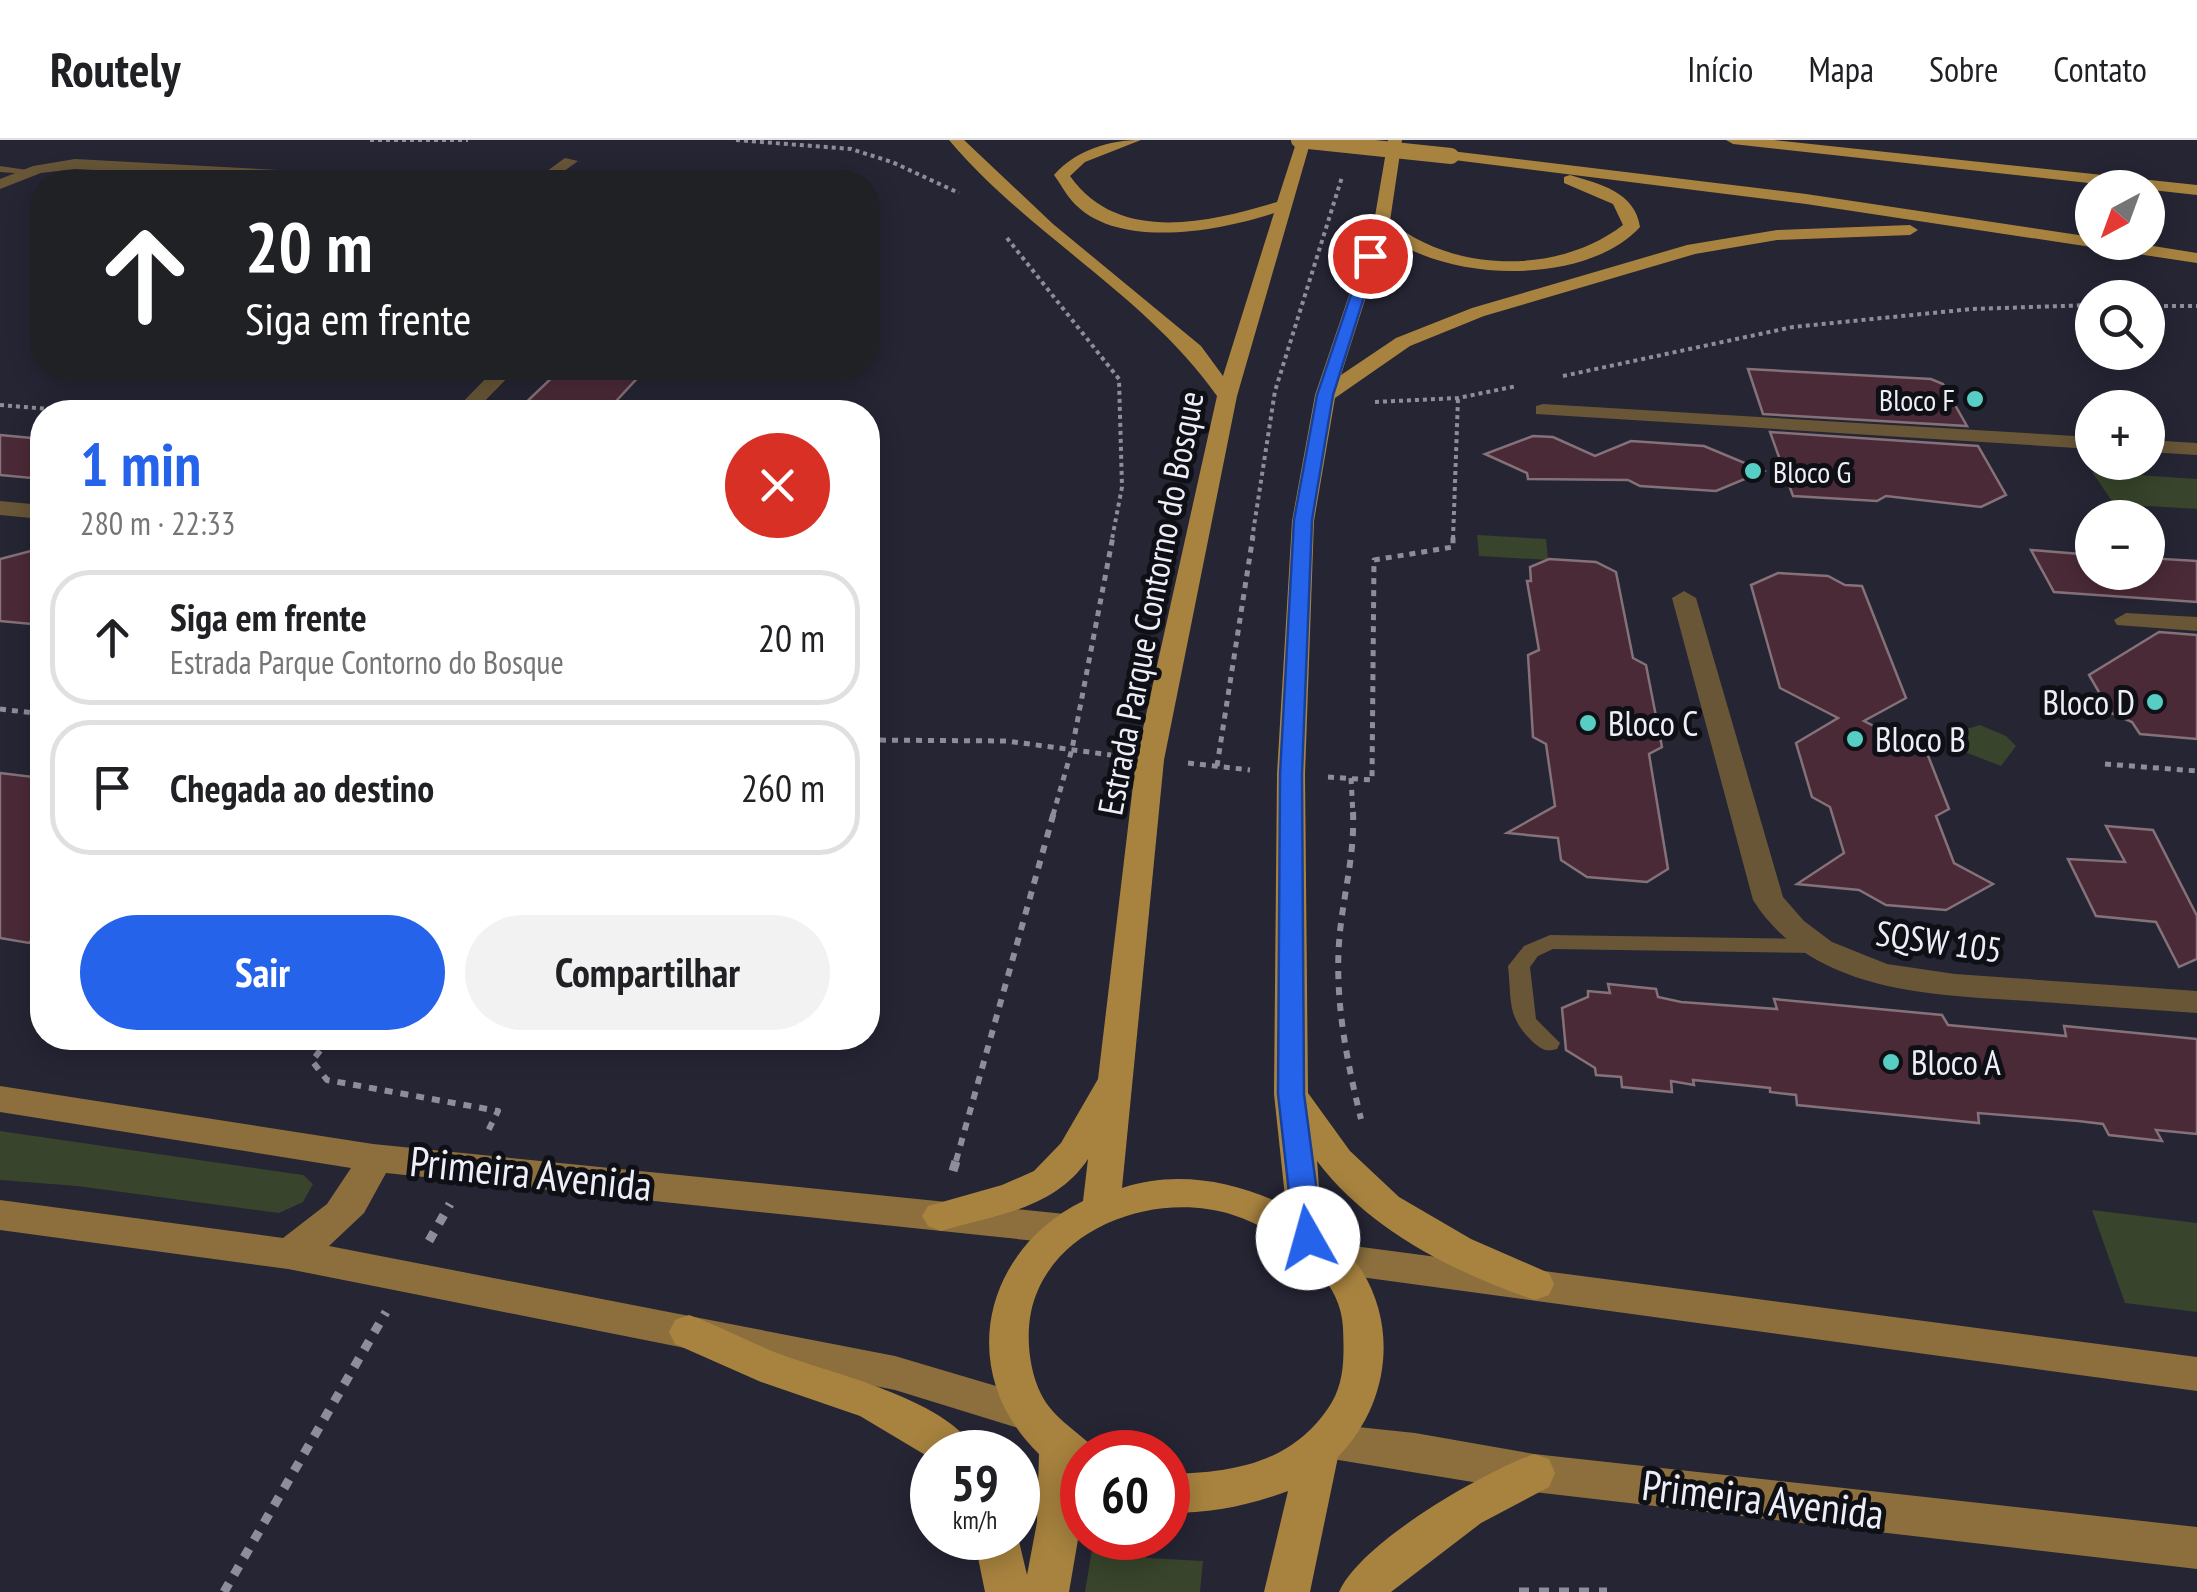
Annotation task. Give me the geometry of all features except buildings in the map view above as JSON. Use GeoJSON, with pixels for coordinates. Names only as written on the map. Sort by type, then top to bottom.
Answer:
{"type":"FeatureCollection","features":[{"type":"Feature","properties":{"kind":"main road"},"geometry":{"type":"LineString","coordinates":[[956,140],[1048,228],[1194,350],[1227,396]]}},
{"type":"Feature","properties":{"kind":"main road"},"geometry":{"type":"LineString","coordinates":[[1134,140],[1080,158],[1062,175],[1090,209],[1122,222],[1181,226],[1236,222],[1284,205]]}},
{"type":"Feature","properties":{"kind":"main road"},"geometry":{"type":"LineString","coordinates":[[1301,140],[1806,199],[2197,258]]}},
{"type":"Feature","properties":{"kind":"main road","name":"Estrada Parque Contorno do Bosque"},"geometry":{"type":"LineString","coordinates":[[1101,1208],[1150,760],[1227,396],[1301,140]]}},
{"type":"Feature","properties":{"kind":"main road"},"geometry":{"type":"LineString","coordinates":[[1319,1248],[1291,1094],[1291,774],[1303,520],[1325,400],[1382,222],[1395,140]]}},
{"type":"Feature","properties":{"kind":"main road"},"geometry":{"type":"LineString","coordinates":[[1734,140],[2075,174]]}},
{"type":"Feature","properties":{"kind":"main road"},"geometry":{"type":"LineString","coordinates":[[1903,140],[2075,173]]}},
{"type":"Feature","properties":{"kind":"main road"},"geometry":{"type":"LineString","coordinates":[[1382,222],[1422,250],[1495,264],[1578,256],[1613,244],[1632,227],[1632,215],[1613,197],[1520,163]]}},
{"type":"Feature","properties":{"kind":"main road"},"geometry":{"type":"LineString","coordinates":[[2165,186],[2197,190]]}},
{"type":"Feature","properties":{"kind":"main road"},"geometry":{"type":"LineString","coordinates":[[1325,400],[1404,342],[1448,324],[1693,249],[1838,230],[2004,230]]}},
{"type":"Feature","properties":{"kind":"main road"},"geometry":{"type":"LineString","coordinates":[[940,1216],[1011,1196],[1050,1180],[1084,1136],[1118,1068]]}},
{"type":"Feature","properties":{"kind":"main road"},"geometry":{"type":"LineString","coordinates":[[1291,1094],[1341,1166],[1371,1196],[1432,1238],[1536,1284]]}},
{"type":"Feature","properties":{"kind":"main road","name":"Primeira Avenida"},"geometry":{"type":"LineString","coordinates":[[0,1099],[373,1158],[1065,1229]]}},
{"type":"Feature","properties":{"kind":"main road"},"geometry":{"type":"LineString","coordinates":[[288,1254],[339,1219],[357,1198],[373,1158]]}},
{"type":"Feature","properties":{"kind":"main road"},"geometry":{"type":"LineString","coordinates":[[1060,1445],[1028,1413],[1006,1346],[1007,1312],[1019,1281],[1038,1252],[1065,1229],[1101,1208],[1136,1197],[1172,1192],[1208,1195],[1279,1218],[1319,1248],[1350,1284],[1362,1312],[1366,1344],[1364,1374],[1354,1405],[1324,1448],[1287,1592]]}},
{"type":"Feature","properties":{"kind":"main road"},"geometry":{"type":"LineString","coordinates":[[0,1215],[288,1254],[895,1373],[1028,1413]]}},
{"type":"Feature","properties":{"kind":"main road"},"geometry":{"type":"LineString","coordinates":[[1319,1248],[1536,1284],[2197,1374]]}},
{"type":"Feature","properties":{"kind":"main road"},"geometry":{"type":"LineString","coordinates":[[689,1332],[775,1370],[873,1402],[922,1430]]}},
{"type":"Feature","properties":{"kind":"main road"},"geometry":{"type":"LineString","coordinates":[[1190,1493],[1214,1494],[1254,1486],[1324,1448]]}},
{"type":"Feature","properties":{"kind":"main road","name":"Primeira Avenida"},"geometry":{"type":"LineString","coordinates":[[1324,1448],[1415,1452],[1534,1473],[2197,1548]]}},
{"type":"Feature","properties":{"kind":"main road"},"geometry":{"type":"LineString","coordinates":[[1362,1592],[1372,1579],[1466,1509],[1534,1473]]}},
{"type":"Feature","properties":{"kind":"main road"},"geometry":{"type":"LineString","coordinates":[[1046,1592],[1060,1516]]}},
{"type":"Feature","properties":{"kind":"main road"},"geometry":{"type":"LineString","coordinates":[[1001,1560],[1008,1592]]}},
{"type":"Feature","properties":{"kind":"street"},"geometry":{"type":"LineString","coordinates":[[557,170],[570,161]]}},
{"type":"Feature","properties":{"kind":"street"},"geometry":{"type":"LineString","coordinates":[[35,170],[74,164],[185,170]]}},
{"type":"Feature","properties":{"kind":"street"},"geometry":{"type":"LineString","coordinates":[[0,184],[29,171]]}},
{"type":"Feature","properties":{"kind":"street"},"geometry":{"type":"LineString","coordinates":[[475,400],[495,380]]}},
{"type":"Feature","properties":{"kind":"street"},"geometry":{"type":"LineString","coordinates":[[1542,410],[2075,442]]}},
{"type":"Feature","properties":{"kind":"street"},"geometry":{"type":"LineString","coordinates":[[2165,447],[2197,449]]}},
{"type":"Feature","properties":{"kind":"street"},"geometry":{"type":"LineString","coordinates":[[0,508],[30,511]]}},
{"type":"Feature","properties":{"kind":"street","name":"SQSW 105"},"geometry":{"type":"LineString","coordinates":[[1684,598],[1768,900],[1781,918],[1815,946],[1870,972],[1914,983],[2197,1002]]}},
{"type":"Feature","properties":{"kind":"street"},"geometry":{"type":"LineString","coordinates":[[2126,620],[2197,624]]}},
{"type":"Feature","properties":{"kind":"lane"},"geometry":{"type":"LineString","coordinates":[[0,169],[29,171]]}},
{"type":"Feature","properties":{"kind":"lane"},"geometry":{"type":"LineString","coordinates":[[1549,1043],[1525,1022],[1519,966],[1531,951],[1550,942],[1815,946]]}},
{"type":"Feature","properties":{"kind":"path"},"geometry":{"type":"LineString","coordinates":[[370,140],[468,140]]}},
{"type":"Feature","properties":{"kind":"path"},"geometry":{"type":"LineString","coordinates":[[736,140],[867,152],[904,166],[930,185],[960,193]]}},
{"type":"Feature","properties":{"kind":"path"},"geometry":{"type":"LineString","coordinates":[[940,1216],[1072,749],[1122,487],[1119,379],[999,228]]}},
{"type":"Feature","properties":{"kind":"path"},"geometry":{"type":"LineString","coordinates":[[1551,378],[1793,327],[1972,309],[2075,306]]}},
{"type":"Feature","properties":{"kind":"path"},"geometry":{"type":"LineString","coordinates":[[2165,306],[2197,306]]}},
{"type":"Feature","properties":{"kind":"path"},"geometry":{"type":"LineString","coordinates":[[1325,400],[1458,398],[1533,382]]}},
{"type":"Feature","properties":{"kind":"path"},"geometry":{"type":"LineString","coordinates":[[880,740],[1007,741],[1150,760],[1372,780],[1374,560],[1453,547],[1458,398]]}},
{"type":"Feature","properties":{"kind":"path"},"geometry":{"type":"LineString","coordinates":[[0,405],[30,407]]}},
{"type":"Feature","properties":{"kind":"path"},"geometry":{"type":"LineString","coordinates":[[0,709],[30,713]]}},
{"type":"Feature","properties":{"kind":"path"},"geometry":{"type":"LineString","coordinates":[[2105,764],[2197,771]]}},
{"type":"Feature","properties":{"kind":"path"},"geometry":{"type":"LineString","coordinates":[[1351,778],[1354,834],[1339,944],[1344,1052],[1361,1120],[1373,1135]]}},
{"type":"Feature","properties":{"kind":"path"},"geometry":{"type":"LineString","coordinates":[[1519,1592],[1608,1592]]}},
{"type":"Feature","properties":{"kind":"green space"},"geometry":{"type":"Polygon","coordinates":[[[2197,479],[2197,509],[2165,507],[2165,500],[2111,500],[2098,480],[2197,479]]]}},
{"type":"Feature","properties":{"kind":"green space"},"geometry":{"type":"Polygon","coordinates":[[[1477,535],[1546,539],[1548,560],[1479,556],[1477,535]]]}},
{"type":"Feature","properties":{"kind":"green space"},"geometry":{"type":"Polygon","coordinates":[[[1980,725],[2006,736],[2016,746],[2001,766],[1962,751],[1957,732],[1980,725]]]}},
{"type":"Feature","properties":{"kind":"green space"},"geometry":{"type":"Polygon","coordinates":[[[0,1131],[303,1175],[313,1184],[303,1202],[279,1213],[77,1186],[0,1180],[0,1131]]]}},
{"type":"Feature","properties":{"kind":"green space"},"geometry":{"type":"Polygon","coordinates":[[[2092,1210],[2197,1223],[2197,1312],[2125,1303],[2092,1210]]]}},
{"type":"Feature","properties":{"kind":"green space"},"geometry":{"type":"Polygon","coordinates":[[[1090,1560],[1203,1561],[1200,1592],[1085,1592],[1090,1560]]]}},
{"type":"Feature","properties":{"kind":"place","name":"Bloco F"},"geometry":{"type":"Point","coordinates":[1975,399]}},
{"type":"Feature","properties":{"kind":"place","name":"Bloco G"},"geometry":{"type":"Point","coordinates":[1753,471]}},
{"type":"Feature","properties":{"kind":"place","name":"Bloco D"},"geometry":{"type":"Point","coordinates":[2155,702]}},
{"type":"Feature","properties":{"kind":"place","name":"Bloco C"},"geometry":{"type":"Point","coordinates":[1588,723]}},
{"type":"Feature","properties":{"kind":"place","name":"Bloco B"},"geometry":{"type":"Point","coordinates":[1855,739]}},
{"type":"Feature","properties":{"kind":"place","name":"Bloco A"},"geometry":{"type":"Point","coordinates":[1891,1062]}},
{"type":"Feature","properties":{"kind":"route"},"geometry":{"type":"LineString","coordinates":[[1308,1238],[1291,1094],[1291,774],[1303,520],[1325,395],[1370,256]]}}]}
